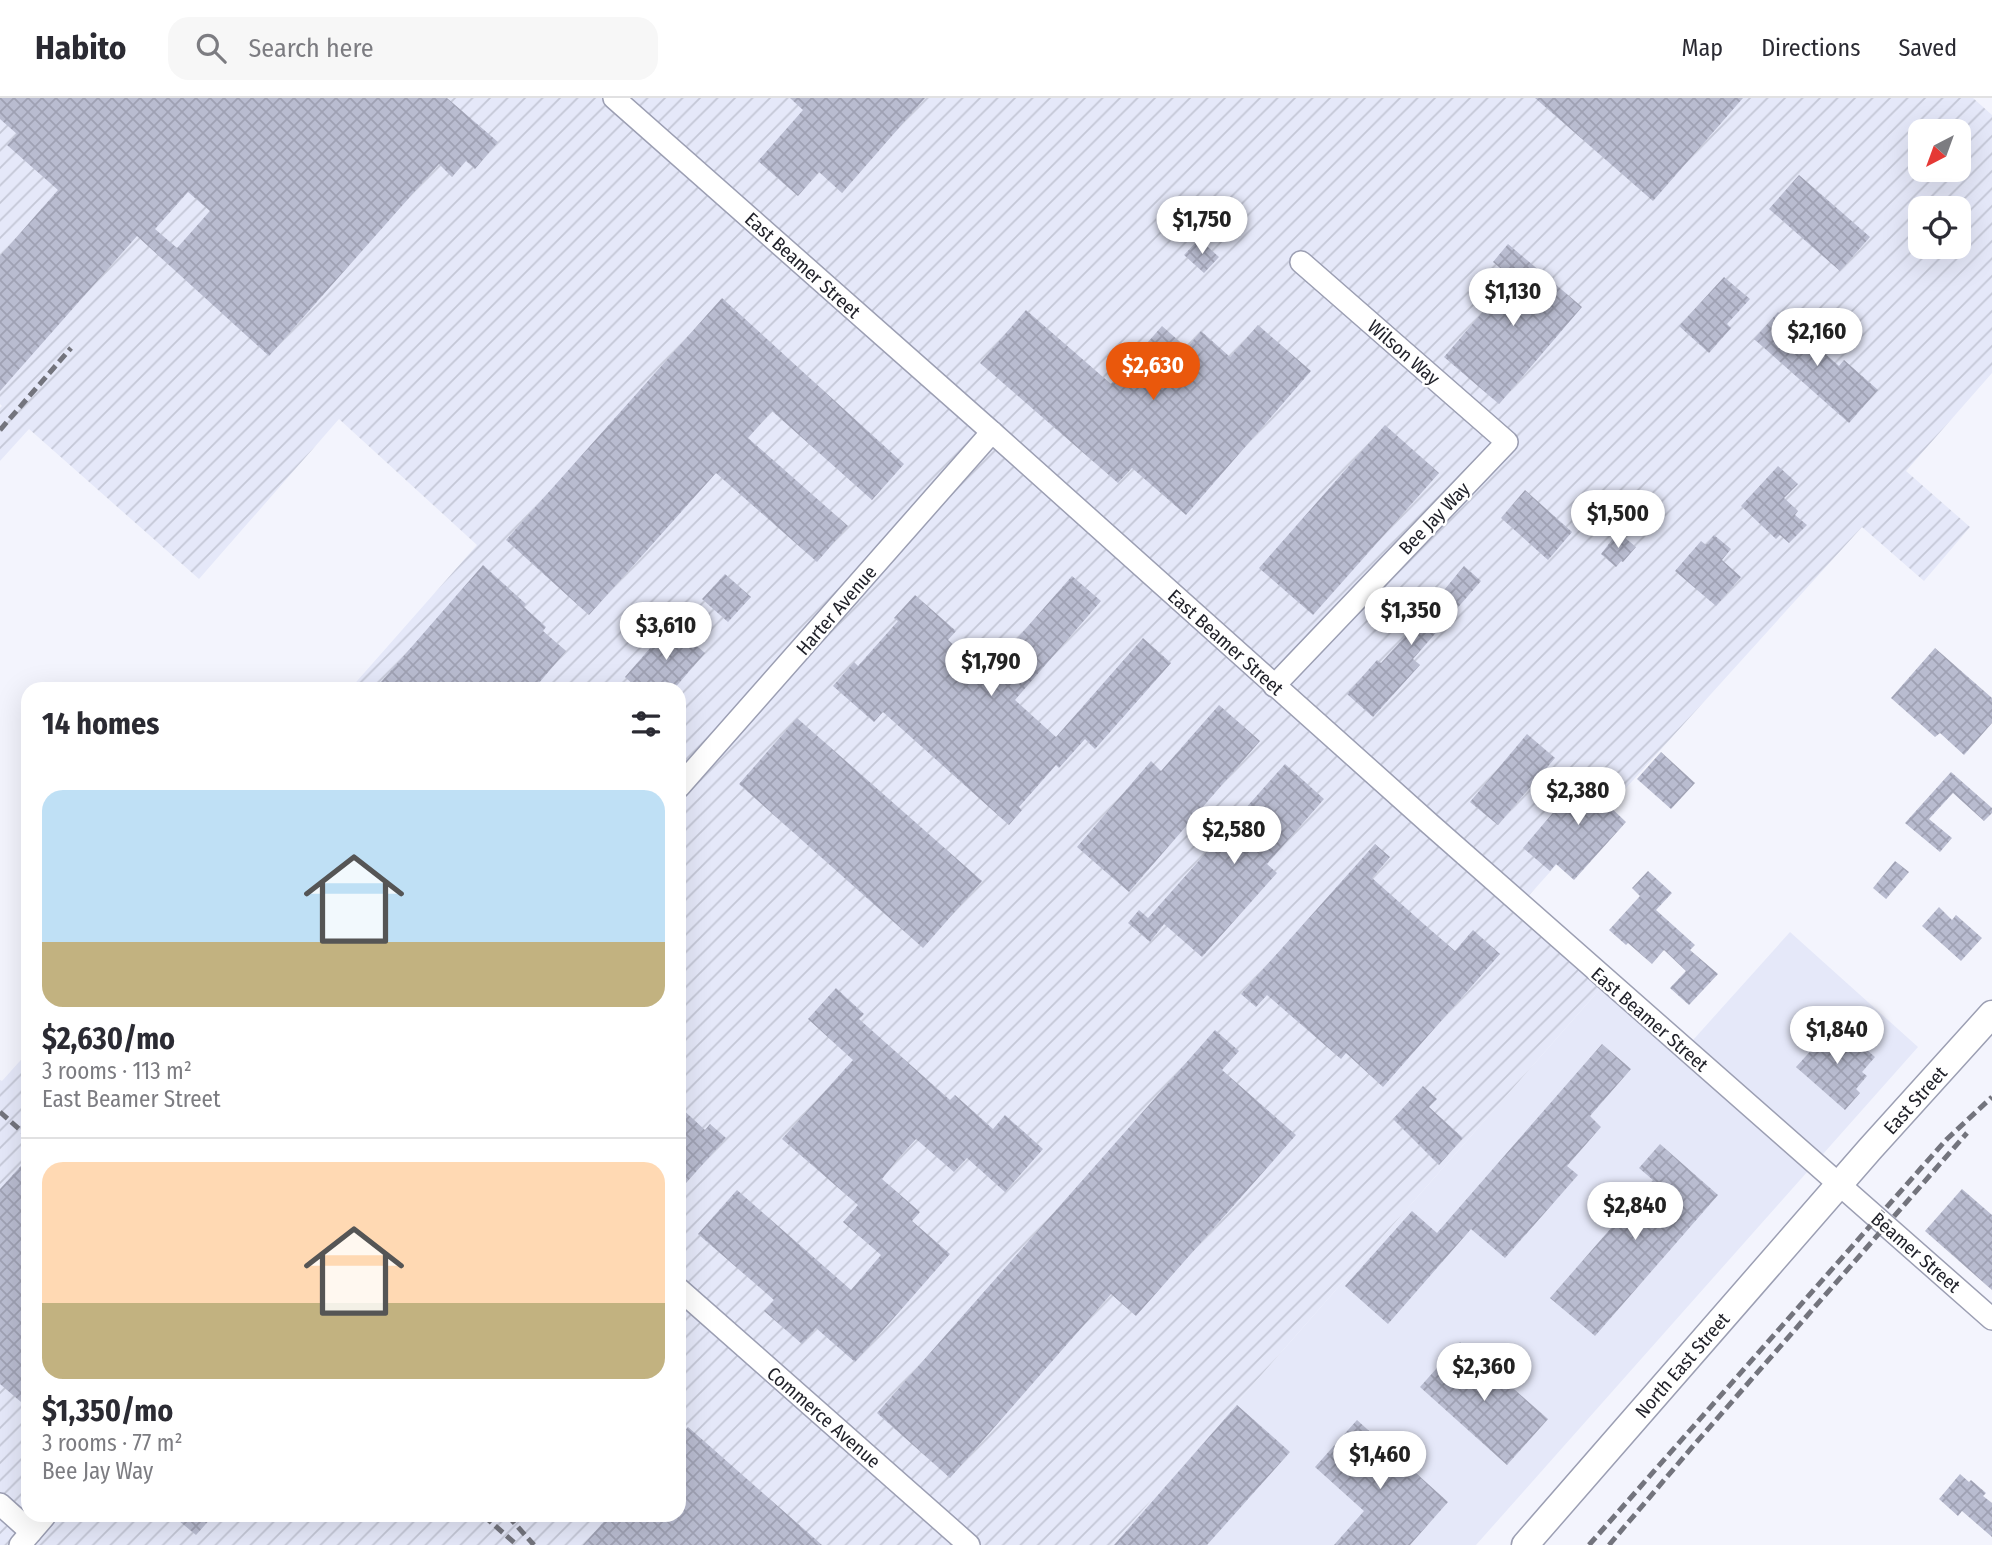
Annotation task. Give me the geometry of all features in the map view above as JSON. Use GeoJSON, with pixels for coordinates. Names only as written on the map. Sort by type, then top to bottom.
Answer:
{"type":"FeatureCollection","features":[{"type":"Feature","properties":{"kind":"main road","name":"East Street"},"geometry":{"type":"LineString","coordinates":[[1839,1185],[1992,1014]]}},
{"type":"Feature","properties":{"kind":"main road","name":"North East Street"},"geometry":{"type":"LineString","coordinates":[[1525,1545],[1839,1185]]}},
{"type":"Feature","properties":{"kind":"street","name":"East Beamer Street"},"geometry":{"type":"LineString","coordinates":[[614,98],[1839,1185]]}},
{"type":"Feature","properties":{"kind":"street","name":"Wilson Way"},"geometry":{"type":"LineString","coordinates":[[1301,262],[1507,442]]}},
{"type":"Feature","properties":{"kind":"street","name":"Harter Avenue"},"geometry":{"type":"LineString","coordinates":[[686,779],[992,432]]}},
{"type":"Feature","properties":{"kind":"street","name":"Bee Jay Way"},"geometry":{"type":"LineString","coordinates":[[1275,686],[1507,442]]}},
{"type":"Feature","properties":{"kind":"street","name":"Beamer Street"},"geometry":{"type":"LineString","coordinates":[[1839,1185],[1992,1319]]}},
{"type":"Feature","properties":{"kind":"street","name":"Commerce Avenue"},"geometry":{"type":"LineString","coordinates":[[686,1296],[969,1545]]}},
{"type":"Feature","properties":{"kind":"street"},"geometry":{"type":"LineString","coordinates":[[0,1504],[25,1538],[40,1522]]}},
{"type":"Feature","properties":{"kind":"shaded area"},"geometry":{"type":"Polygon","coordinates":[[[0,98],[1973,98],[1992,115],[1992,373],[1906,471],[1970,527],[1924,581],[1862,527],[1521,904],[1607,981],[1112,1545],[0,1545],[0,1080],[2,1081],[21,1060],[21,1522],[686,1522],[686,682],[356,682],[477,545],[339,419],[199,579],[29,429],[0,461],[0,98]]]}},
{"type":"Feature","properties":{"kind":"shaded area"},"geometry":{"type":"Polygon","coordinates":[[[1790,932],[1918,1047],[1476,1545],[1112,1545],[1607,981],[1685,1049],[1790,932]]]}},
{"type":"Feature","properties":{"kind":"building"},"geometry":{"type":"Polygon","coordinates":[[[0,98],[447,98],[498,142],[475,169],[466,161],[452,177],[439,164],[269,356],[137,236],[0,391],[0,256],[58,190],[7,145],[17,134],[0,119],[0,98]],[[188,192],[155,229],[177,248],[210,211],[188,192]]]}},
{"type":"Feature","properties":{"kind":"building"},"geometry":{"type":"Polygon","coordinates":[[[790,98],[925,98],[842,193],[819,172],[798,196],[758,161],[803,110],[790,98]]]}},
{"type":"Feature","properties":{"kind":"building"},"geometry":{"type":"Polygon","coordinates":[[[1535,98],[1743,98],[1653,201],[1535,98]]]}},
{"type":"Feature","properties":{"kind":"building"},"geometry":{"type":"Polygon","coordinates":[[[1799,175],[1870,237],[1840,271],[1769,209],[1799,175]]]}},
{"type":"Feature","properties":{"kind":"building"},"geometry":{"type":"Polygon","coordinates":[[[1199,239],[1219,257],[1204,273],[1184,255],[1199,239]]]}},
{"type":"Feature","properties":{"kind":"building"},"geometry":{"type":"Polygon","coordinates":[[[1508,244],[1582,307],[1499,404],[1444,357],[1512,278],[1493,262],[1508,244]]]}},
{"type":"Feature","properties":{"kind":"building"},"geometry":{"type":"Polygon","coordinates":[[[1724,277],[1750,299],[1727,324],[1731,328],[1709,353],[1679,326],[1724,277]]]}},
{"type":"Feature","properties":{"kind":"building"},"geometry":{"type":"Polygon","coordinates":[[[722,298],[904,464],[872,500],[772,411],[748,438],[848,526],[817,562],[716,473],[589,615],[506,540],[722,298]]]}},
{"type":"Feature","properties":{"kind":"building"},"geometry":{"type":"Polygon","coordinates":[[[1026,310],[1111,384],[1162,326],[1187,348],[1201,331],[1230,357],[1258,325],[1311,371],[1186,515],[1132,468],[1118,483],[980,363],[1026,310]]]}},
{"type":"Feature","properties":{"kind":"building"},"geometry":{"type":"Polygon","coordinates":[[[1778,312],[1839,366],[1844,360],[1878,390],[1849,423],[1754,339],[1778,312]]]}},
{"type":"Feature","properties":{"kind":"building"},"geometry":{"type":"Polygon","coordinates":[[[1385,425],[1439,473],[1313,615],[1259,568],[1385,425]]]}},
{"type":"Feature","properties":{"kind":"building"},"geometry":{"type":"Polygon","coordinates":[[[1778,466],[1798,484],[1784,498],[1798,511],[1795,515],[1807,525],[1789,543],[1780,535],[1776,539],[1741,506],[1778,466]]]}},
{"type":"Feature","properties":{"kind":"building"},"geometry":{"type":"Polygon","coordinates":[[[1525,490],[1572,532],[1548,560],[1501,518],[1525,490]]]}},
{"type":"Feature","properties":{"kind":"building"},"geometry":{"type":"Polygon","coordinates":[[[1618,532],[1636,547],[1616,567],[1601,554],[1618,532]]]}},
{"type":"Feature","properties":{"kind":"building"},"geometry":{"type":"Polygon","coordinates":[[[1714,535],[1731,549],[1722,560],[1741,577],[1716,606],[1675,571],[1701,541],[1706,545],[1714,535]]]}},
{"type":"Feature","properties":{"kind":"building"},"geometry":{"type":"Polygon","coordinates":[[[483,565],[526,604],[524,607],[546,627],[543,631],[566,651],[540,682],[381,682],[483,565]]]}},
{"type":"Feature","properties":{"kind":"building"},"geometry":{"type":"Polygon","coordinates":[[[1464,566],[1481,581],[1413,659],[1420,665],[1373,717],[1347,694],[1377,660],[1381,663],[1464,566]]]}},
{"type":"Feature","properties":{"kind":"building"},"geometry":{"type":"Polygon","coordinates":[[[725,574],[751,597],[728,622],[702,599],[725,574]]]}},
{"type":"Feature","properties":{"kind":"building"},"geometry":{"type":"Polygon","coordinates":[[[1072,576],[1101,601],[1015,700],[1056,737],[1143,638],[1171,663],[1095,749],[1085,739],[1059,768],[1056,765],[1019,807],[1022,810],[1009,825],[883,712],[874,722],[833,686],[854,662],[858,666],[898,621],[894,618],[915,595],[956,631],[948,640],[986,674],[1072,576]]]}},
{"type":"Feature","properties":{"kind":"building"},"geometry":{"type":"Polygon","coordinates":[[[671,624],[705,653],[680,682],[630,682],[625,677],[671,624]]]}},
{"type":"Feature","properties":{"kind":"building"},"geometry":{"type":"Polygon","coordinates":[[[1935,648],[1992,698],[1992,723],[1964,755],[1940,733],[1935,737],[1891,698],[1935,648]]]}},
{"type":"Feature","properties":{"kind":"building"},"geometry":{"type":"Polygon","coordinates":[[[1219,705],[1260,741],[1129,892],[1077,847],[1151,761],[1161,771],[1219,705]]]}},
{"type":"Feature","properties":{"kind":"building"},"geometry":{"type":"Polygon","coordinates":[[[797,718],[982,881],[923,948],[739,784],[797,718]]]}},
{"type":"Feature","properties":{"kind":"building"},"geometry":{"type":"Polygon","coordinates":[[[1527,734],[1555,758],[1498,825],[1470,802],[1527,734]]]}},
{"type":"Feature","properties":{"kind":"building"},"geometry":{"type":"Polygon","coordinates":[[[1661,752],[1695,783],[1671,809],[1637,779],[1661,752]]]}},
{"type":"Feature","properties":{"kind":"building"},"geometry":{"type":"Polygon","coordinates":[[[1285,764],[1324,799],[1267,864],[1277,873],[1202,957],[1164,924],[1150,942],[1128,923],[1139,910],[1148,918],[1285,764]]]}},
{"type":"Feature","properties":{"kind":"building"},"geometry":{"type":"Polygon","coordinates":[[[1592,767],[1619,790],[1607,804],[1626,822],[1574,880],[1556,864],[1550,871],[1523,848],[1592,767]]]}},
{"type":"Feature","properties":{"kind":"building"},"geometry":{"type":"Polygon","coordinates":[[[1951,772],[1992,808],[1992,813],[1984,821],[1953,793],[1929,819],[1952,838],[1940,852],[1905,823],[1951,772]]]}},
{"type":"Feature","properties":{"kind":"building"},"geometry":{"type":"Polygon","coordinates":[[[1375,844],[1390,857],[1372,878],[1425,925],[1455,951],[1473,930],[1500,954],[1383,1087],[1346,1053],[1341,1059],[1267,995],[1256,1007],[1241,994],[1375,844]]]}},
{"type":"Feature","properties":{"kind":"building"},"geometry":{"type":"Polygon","coordinates":[[[1895,861],[1909,872],[1886,899],[1873,888],[1895,861]]]}},
{"type":"Feature","properties":{"kind":"building"},"geometry":{"type":"Polygon","coordinates":[[[1648,871],[1672,893],[1656,910],[1695,945],[1690,950],[1718,974],[1689,1005],[1670,988],[1686,971],[1664,950],[1652,964],[1609,930],[1640,896],[1632,888],[1648,871]]]}},
{"type":"Feature","properties":{"kind":"building"},"geometry":{"type":"Polygon","coordinates":[[[1939,907],[1952,920],[1956,915],[1982,938],[1961,961],[1922,926],[1939,907]]]}},
{"type":"Feature","properties":{"kind":"building"},"geometry":{"type":"Polygon","coordinates":[[[836,988],[864,1014],[859,1019],[950,1100],[955,1095],[993,1129],[1005,1115],[1043,1149],[1005,1192],[967,1158],[954,1172],[916,1139],[897,1160],[882,1179],[920,1212],[912,1221],[950,1254],[855,1362],[816,1328],[802,1344],[764,1311],[774,1300],[698,1234],[737,1190],[851,1290],[881,1255],[843,1222],[858,1205],[782,1139],[853,1060],[808,1019],[836,988]]]}},
{"type":"Feature","properties":{"kind":"building"},"geometry":{"type":"Polygon","coordinates":[[[1836,1023],[1875,1057],[1862,1072],[1867,1076],[1856,1089],[1860,1093],[1845,1110],[1796,1067],[1836,1023]]]}},
{"type":"Feature","properties":{"kind":"building"},"geometry":{"type":"Polygon","coordinates":[[[1215,1030],[1239,1051],[1222,1070],[1296,1135],[1136,1316],[1111,1294],[950,1478],[877,1413],[1215,1030]]]}},
{"type":"Feature","properties":{"kind":"building"},"geometry":{"type":"Polygon","coordinates":[[[1602,1044],[1631,1069],[1590,1116],[1601,1127],[1567,1166],[1578,1175],[1505,1258],[1471,1229],[1388,1324],[1345,1286],[1412,1211],[1437,1233],[1602,1044]]]}},
{"type":"Feature","properties":{"kind":"building"},"geometry":{"type":"Polygon","coordinates":[[[1423,1086],[1437,1099],[1429,1107],[1463,1138],[1439,1165],[1393,1119],[1423,1086]]]}},
{"type":"Feature","properties":{"kind":"building"},"geometry":{"type":"Polygon","coordinates":[[[686,1112],[705,1130],[710,1124],[726,1138],[686,1183],[686,1112]]]}},
{"type":"Feature","properties":{"kind":"building"},"geometry":{"type":"Polygon","coordinates":[[[1660,1144],[1718,1195],[1595,1336],[1550,1298],[1653,1180],[1639,1168],[1660,1144]]]}},
{"type":"Feature","properties":{"kind":"building"},"geometry":{"type":"Polygon","coordinates":[[[21,1166],[21,1402],[0,1384],[0,1189],[21,1166]]]}},
{"type":"Feature","properties":{"kind":"building"},"geometry":{"type":"Polygon","coordinates":[[[1962,1189],[1992,1215],[1992,1290],[1925,1231],[1962,1189]]]}},
{"type":"Feature","properties":{"kind":"building"},"geometry":{"type":"Polygon","coordinates":[[[1460,1342],[1548,1419],[1507,1465],[1420,1387],[1460,1342]]]}},
{"type":"Feature","properties":{"kind":"building"},"geometry":{"type":"Polygon","coordinates":[[[1237,1405],[1290,1452],[1207,1545],[1114,1545],[1237,1405]]]}},
{"type":"Feature","properties":{"kind":"building"},"geometry":{"type":"Polygon","coordinates":[[[1357,1420],[1448,1502],[1410,1545],[1334,1545],[1364,1511],[1315,1467],[1357,1420]]]}},
{"type":"Feature","properties":{"kind":"building"},"geometry":{"type":"Polygon","coordinates":[[[688,1427],[822,1545],[583,1545],[604,1522],[686,1522],[688,1427]]]}},
{"type":"Feature","properties":{"kind":"building"},"geometry":{"type":"Polygon","coordinates":[[[1960,1474],[1986,1493],[1983,1496],[1992,1503],[1992,1537],[1962,1511],[1958,1516],[1939,1499],[1960,1474]]]}},
{"type":"Feature","properties":{"kind":"building"},"geometry":{"type":"Polygon","coordinates":[[[180,1522],[208,1522],[196,1535],[180,1522]]]}},
{"type":"Feature","properties":{"kind":"railway"},"geometry":{"type":"LineString","coordinates":[[0,430],[71,348]]}},
{"type":"Feature","properties":{"kind":"railway"},"geometry":{"type":"LineString","coordinates":[[1589,1545],[1947,1139],[1992,1097]]}},
{"type":"Feature","properties":{"kind":"railway"},"geometry":{"type":"LineString","coordinates":[[0,1112],[21,1131]]}},
{"type":"Feature","properties":{"kind":"railway"},"geometry":{"type":"LineString","coordinates":[[1609,1545],[1967,1133]]}},
{"type":"Feature","properties":{"kind":"railway"},"geometry":{"type":"LineString","coordinates":[[491,1522],[517,1545]]}},
{"type":"Feature","properties":{"kind":"railway"},"geometry":{"type":"LineString","coordinates":[[513,1522],[534,1545]]}}]}
